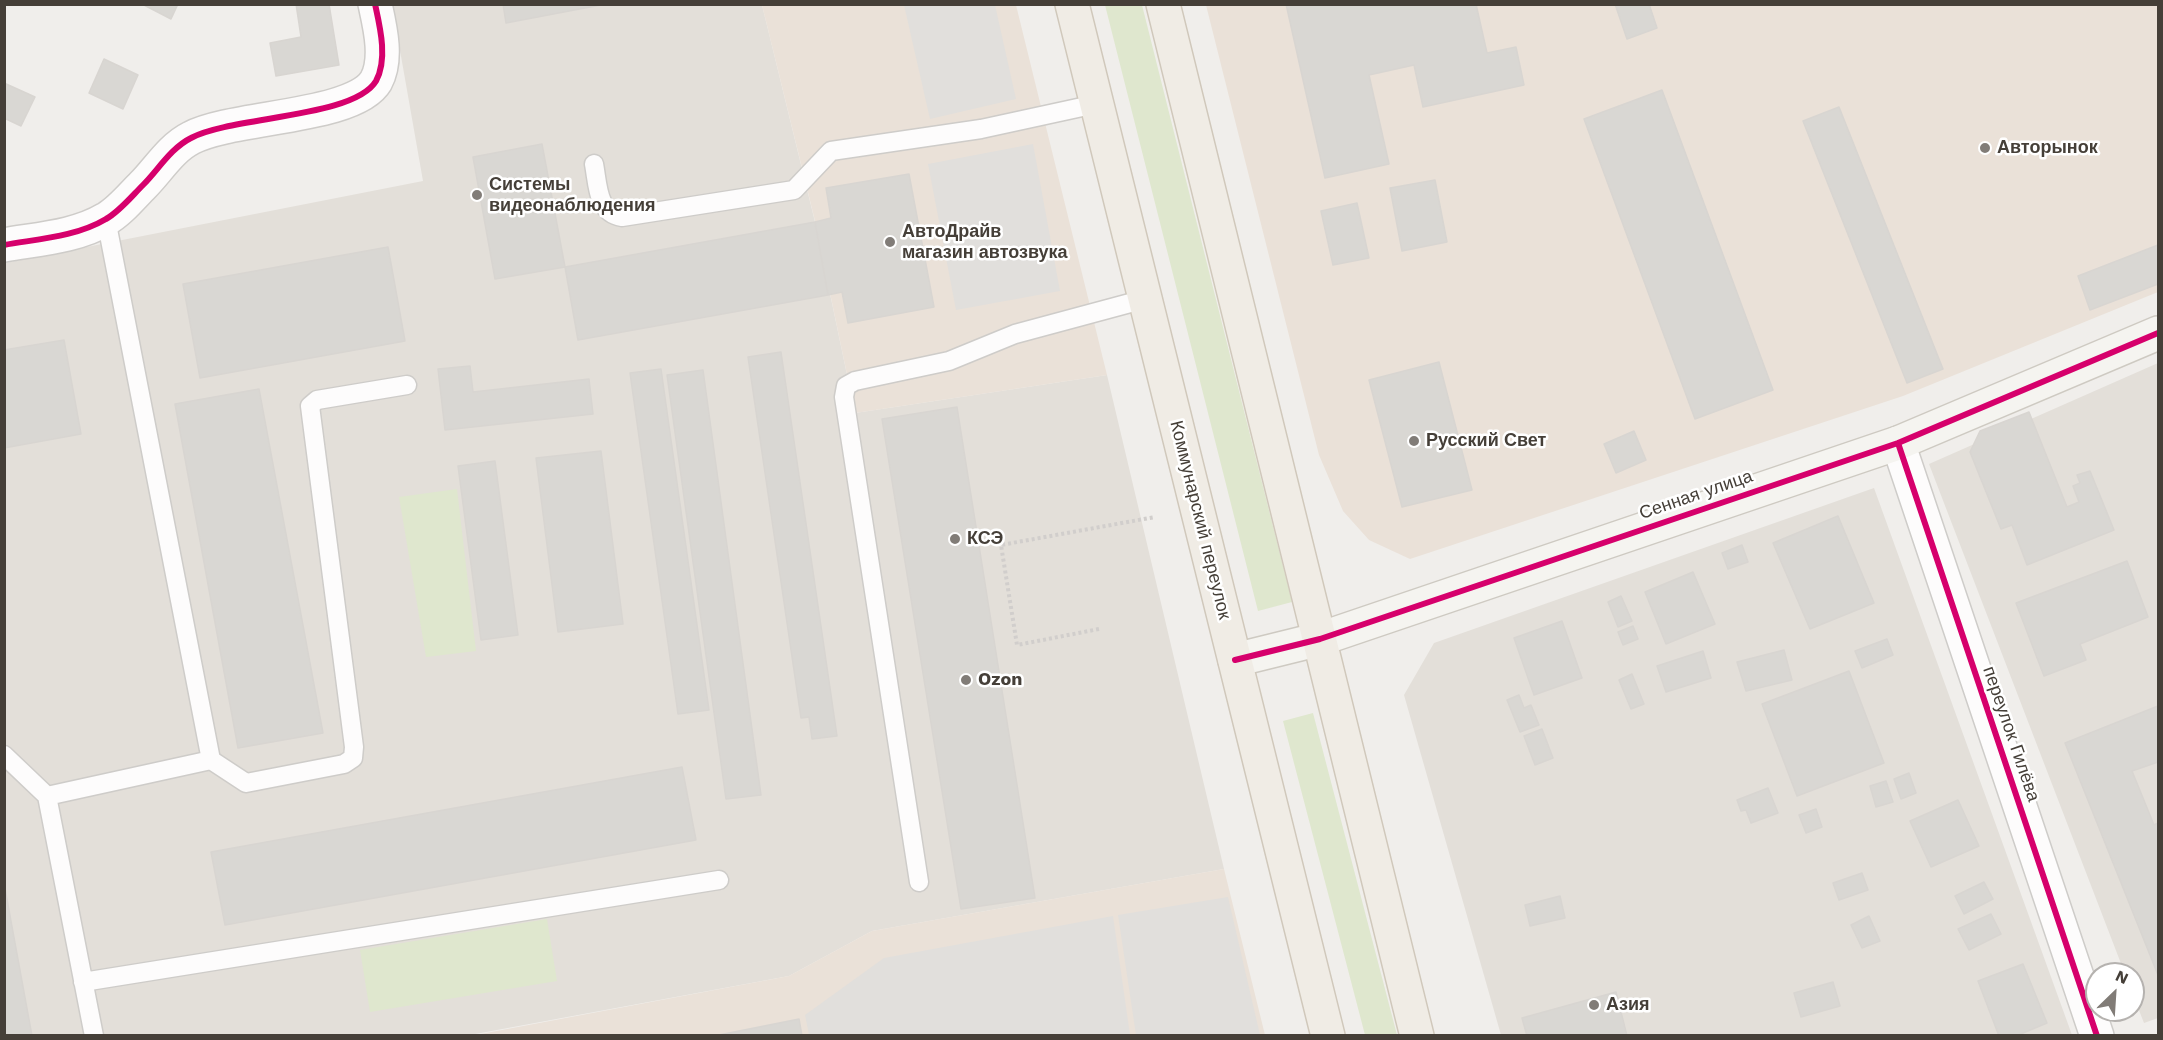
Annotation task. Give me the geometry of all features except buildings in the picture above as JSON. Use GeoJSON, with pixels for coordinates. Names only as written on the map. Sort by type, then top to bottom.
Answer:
{"type":"FeatureCollection","features":[{"type":"Feature","properties":{"kind":"main road","name":"Коммунарский переулок"},"geometry":{"type":"LineString","coordinates":[[1072,4],[1328,1035]]}},
{"type":"Feature","properties":{"kind":"main road"},"geometry":{"type":"LineString","coordinates":[[1163,4],[1417,1035]]}},
{"type":"Feature","properties":{"kind":"street"},"geometry":{"type":"LineString","coordinates":[[4,245],[74,232],[106,219],[144,184],[167,157],[191,138],[222,128],[334,105],[361,96],[376,80],[382,49],[375,4]]}},
{"type":"Feature","properties":{"kind":"street","name":"Сенная улица"},"geometry":{"type":"LineString","coordinates":[[1234,660],[1320,639],[1898,443],[2158,333]]}},
{"type":"Feature","properties":{"kind":"street","name":"переулок Гилёва"},"geometry":{"type":"LineString","coordinates":[[1898,443],[2097,1035]]}},
{"type":"Feature","properties":{"kind":"lane"},"geometry":{"type":"LineString","coordinates":[[594,164],[602,206],[611,215],[622,217],[794,190],[831,151],[981,129],[1096,104]]}},
{"type":"Feature","properties":{"kind":"lane"},"geometry":{"type":"LineString","coordinates":[[106,219],[211,760]]}},
{"type":"Feature","properties":{"kind":"lane"},"geometry":{"type":"LineString","coordinates":[[919,882],[844,397],[846,386],[855,381],[949,361],[1015,334],[1145,299]]}},
{"type":"Feature","properties":{"kind":"lane"},"geometry":{"type":"LineString","coordinates":[[47,796],[211,760],[246,783],[344,764],[352,758],[354,747],[310,406],[317,400],[407,385]]}},
{"type":"Feature","properties":{"kind":"lane"},"geometry":{"type":"LineString","coordinates":[[4,755],[47,796],[94,1035]]}},
{"type":"Feature","properties":{"kind":"lane"},"geometry":{"type":"LineString","coordinates":[[83,982],[719,880]]}},
{"type":"Feature","properties":{"kind":"path"},"geometry":{"type":"LineString","coordinates":[[1099,629],[1017,645],[1001,545],[1155,517]]}},
{"type":"Feature","properties":{"kind":"shaded area"},"geometry":{"type":"Polygon","coordinates":[[[392,5],[762,5],[815,222],[855,413],[1107,375],[1224,869],[872,931],[789,976],[470,1035],[5,1036],[5,263],[423,181],[392,5]]]}},
{"type":"Feature","properties":{"kind":"shaded area"},"geometry":{"type":"Polygon","coordinates":[[[762,5],[1016,5],[1107,375],[855,413],[815,221],[762,5]]]}},
{"type":"Feature","properties":{"kind":"shaded area"},"geometry":{"type":"Polygon","coordinates":[[[904,5],[995,5],[1016,99],[930,119],[904,5]]]}},
{"type":"Feature","properties":{"kind":"shaded area"},"geometry":{"type":"Polygon","coordinates":[[[1206,5],[2158,5],[2158,292],[1903,396],[1410,559],[1369,540],[1343,511],[1319,455],[1206,5]]]}},
{"type":"Feature","properties":{"kind":"shaded area"},"geometry":{"type":"Polygon","coordinates":[[[1033,144],[1060,291],[956,310],[928,164],[1033,144]]]}},
{"type":"Feature","properties":{"kind":"shaded area"},"geometry":{"type":"Polygon","coordinates":[[[2158,363],[2158,1018],[2144,1023],[2145,962],[2120,962],[1929,464],[2158,363]]]}},
{"type":"Feature","properties":{"kind":"shaded area"},"geometry":{"type":"Polygon","coordinates":[[[1874,488],[2072,1035],[1501,1035],[1404,695],[1434,643],[1874,488]]]}},
{"type":"Feature","properties":{"kind":"shaded area"},"geometry":{"type":"Polygon","coordinates":[[[1224,869],[1265,1035],[470,1036],[789,976],[872,931],[1224,869]]]}},
{"type":"Feature","properties":{"kind":"shaded area"},"geometry":{"type":"Polygon","coordinates":[[[1228,897],[1260,1035],[1136,1035],[1118,915],[1228,897]]]}},
{"type":"Feature","properties":{"kind":"shaded area"},"geometry":{"type":"Polygon","coordinates":[[[1113,916],[1130,1035],[809,1035],[805,1015],[884,958],[1113,916]]]}},
{"type":"Feature","properties":{"kind":"green space"},"geometry":{"type":"Polygon","coordinates":[[[1105,5],[1142,5],[1292,602],[1258,611],[1105,5]]]}},
{"type":"Feature","properties":{"kind":"green space"},"geometry":{"type":"Polygon","coordinates":[[[457,489],[476,651],[426,657],[399,497],[457,489]]]}},
{"type":"Feature","properties":{"kind":"green space"},"geometry":{"type":"Polygon","coordinates":[[[1313,713],[1397,1035],[1365,1035],[1283,721],[1313,713]]]}},
{"type":"Feature","properties":{"kind":"green space"},"geometry":{"type":"Polygon","coordinates":[[[547,919],[557,981],[370,1012],[360,950],[547,919]]]}},
{"type":"Feature","properties":{"kind":"cycle path"},"geometry":{"type":"LineString","coordinates":[[4,245],[69,234],[106,219],[125,204],[171,153],[191,138],[234,125],[319,109],[344,102],[363,93],[376,81],[382,63],[382,43],[375,4]]}},
{"type":"Feature","properties":{"kind":"cycle path"},"geometry":{"type":"LineString","coordinates":[[1235,660],[1320,639],[1898,443],[2158,333]]}},
{"type":"Feature","properties":{"kind":"cycle path"},"geometry":{"type":"LineString","coordinates":[[1898,443],[2097,1036]]}},
{"type":"Feature","properties":{"kind":"place","name":"Авторынок"},"geometry":{"type":"Point","coordinates":[1985,148]}},
{"type":"Feature","properties":{"kind":"place","name":"Системы видеонаблюдения"},"geometry":{"type":"Point","coordinates":[477,195]}},
{"type":"Feature","properties":{"kind":"place","name":"АвтоДрайв магазин автозвука"},"geometry":{"type":"Point","coordinates":[890,242]}},
{"type":"Feature","properties":{"kind":"place","name":"Русский Свет"},"geometry":{"type":"Point","coordinates":[1414,441]}},
{"type":"Feature","properties":{"kind":"place","name":"КСЭ"},"geometry":{"type":"Point","coordinates":[955,539]}},
{"type":"Feature","properties":{"kind":"place","name":"Ozon"},"geometry":{"type":"Point","coordinates":[966,680]}},
{"type":"Feature","properties":{"kind":"place","name":"Азия"},"geometry":{"type":"Point","coordinates":[1594,1005]}}]}
